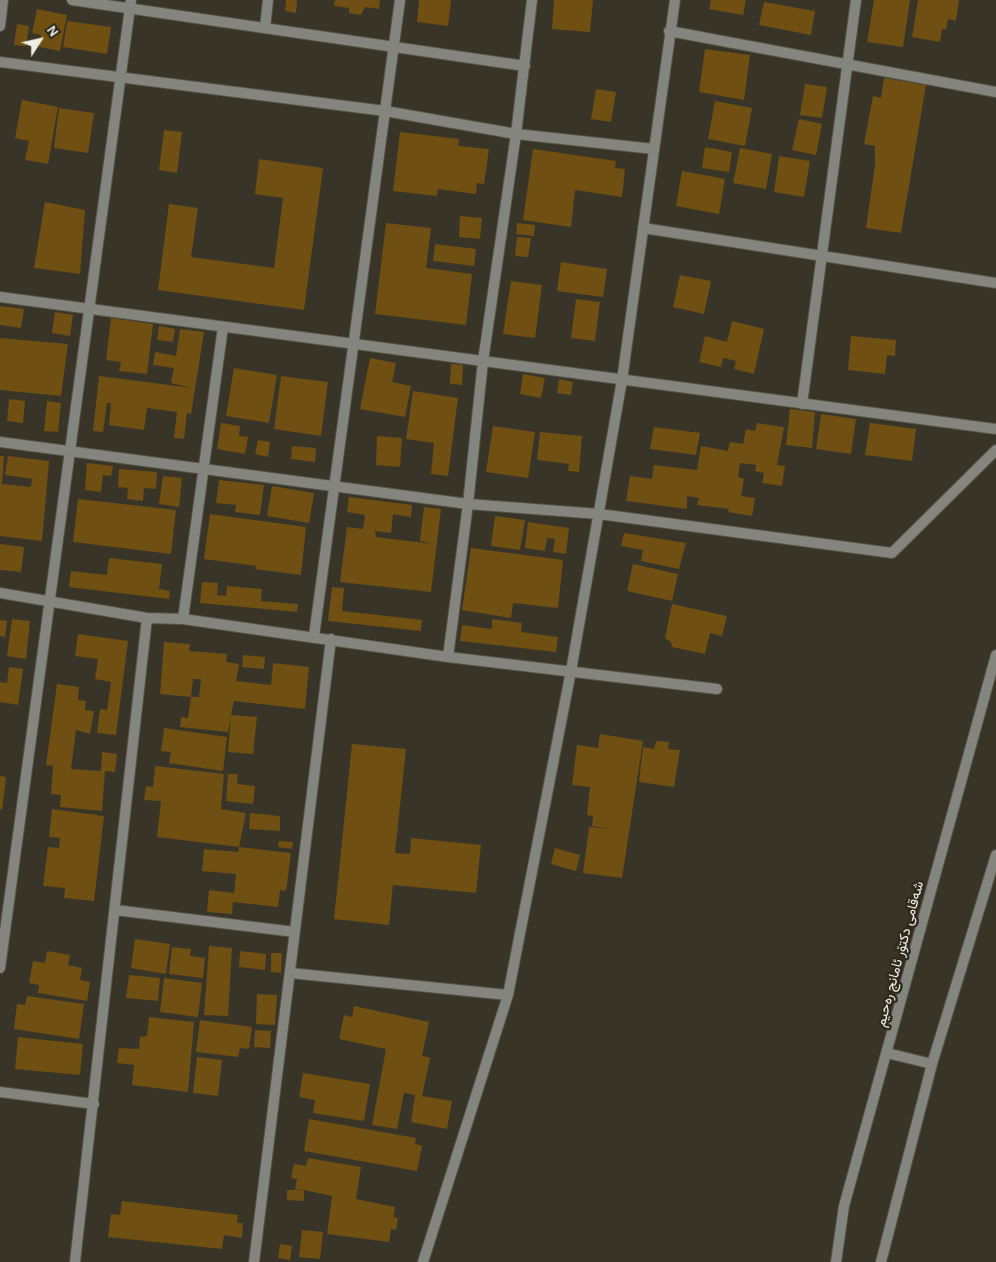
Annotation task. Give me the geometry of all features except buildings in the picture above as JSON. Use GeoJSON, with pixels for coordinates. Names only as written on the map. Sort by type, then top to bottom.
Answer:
{"type":"FeatureCollection","features":[{"type":"Feature","properties":{"kind":"street"},"geometry":{"type":"LineString","coordinates":[[0,26],[3,0]]}},
{"type":"Feature","properties":{"kind":"street"},"geometry":{"type":"LineString","coordinates":[[72,0],[130,4],[265,28],[525,66]]}},
{"type":"Feature","properties":{"kind":"street"},"geometry":{"type":"LineString","coordinates":[[265,28],[268,0]]}},
{"type":"Feature","properties":{"kind":"street"},"geometry":{"type":"LineString","coordinates":[[314,636],[400,0]]}},
{"type":"Feature","properties":{"kind":"street"},"geometry":{"type":"LineString","coordinates":[[448,657],[468,504],[483,361],[516,134],[532,0]]}},
{"type":"Feature","properties":{"kind":"street"},"geometry":{"type":"LineString","coordinates":[[423,1262],[508,995],[571,671],[622,380],[674,0]]}},
{"type":"Feature","properties":{"kind":"street"},"geometry":{"type":"LineString","coordinates":[[802,404],[856,0]]}},
{"type":"Feature","properties":{"kind":"street"},"geometry":{"type":"LineString","coordinates":[[0,968],[130,4]]}},
{"type":"Feature","properties":{"kind":"street"},"geometry":{"type":"LineString","coordinates":[[669,31],[996,92]]}},
{"type":"Feature","properties":{"kind":"street"},"geometry":{"type":"LineString","coordinates":[[0,62],[385,111],[516,134],[654,149]]}},
{"type":"Feature","properties":{"kind":"street"},"geometry":{"type":"LineString","coordinates":[[643,228],[996,283]]}},
{"type":"Feature","properties":{"kind":"street"},"geometry":{"type":"LineString","coordinates":[[0,297],[996,429]]}},
{"type":"Feature","properties":{"kind":"street"},"geometry":{"type":"LineString","coordinates":[[182,619],[223,326]]}},
{"type":"Feature","properties":{"kind":"street"},"geometry":{"type":"LineString","coordinates":[[0,442],[468,504],[599,514],[892,554],[996,450]]}},
{"type":"Feature","properties":{"kind":"street"},"geometry":{"type":"LineString","coordinates":[[0,593],[148,618],[182,619],[314,636],[448,657],[717,689]]}},
{"type":"Feature","properties":{"kind":"street"},"geometry":{"type":"LineString","coordinates":[[75,1262],[148,618]]}},
{"type":"Feature","properties":{"kind":"street"},"geometry":{"type":"LineString","coordinates":[[254,1262],[332,639]]}},
{"type":"Feature","properties":{"kind":"street","name":"شەقامی دکتۆر ئامانج رەحیم"},"geometry":{"type":"LineString","coordinates":[[836,1262],[844,1206],[996,655]]}},
{"type":"Feature","properties":{"kind":"street"},"geometry":{"type":"LineString","coordinates":[[881,1262],[932,1064],[996,855]]}},
{"type":"Feature","properties":{"kind":"street"},"geometry":{"type":"LineString","coordinates":[[115,910],[295,932]]}},
{"type":"Feature","properties":{"kind":"street"},"geometry":{"type":"LineString","coordinates":[[290,974],[508,995]]}},
{"type":"Feature","properties":{"kind":"street"},"geometry":{"type":"LineString","coordinates":[[887,1053],[932,1064]]}},
{"type":"Feature","properties":{"kind":"street"},"geometry":{"type":"LineString","coordinates":[[0,1092],[94,1104]]}}]}
